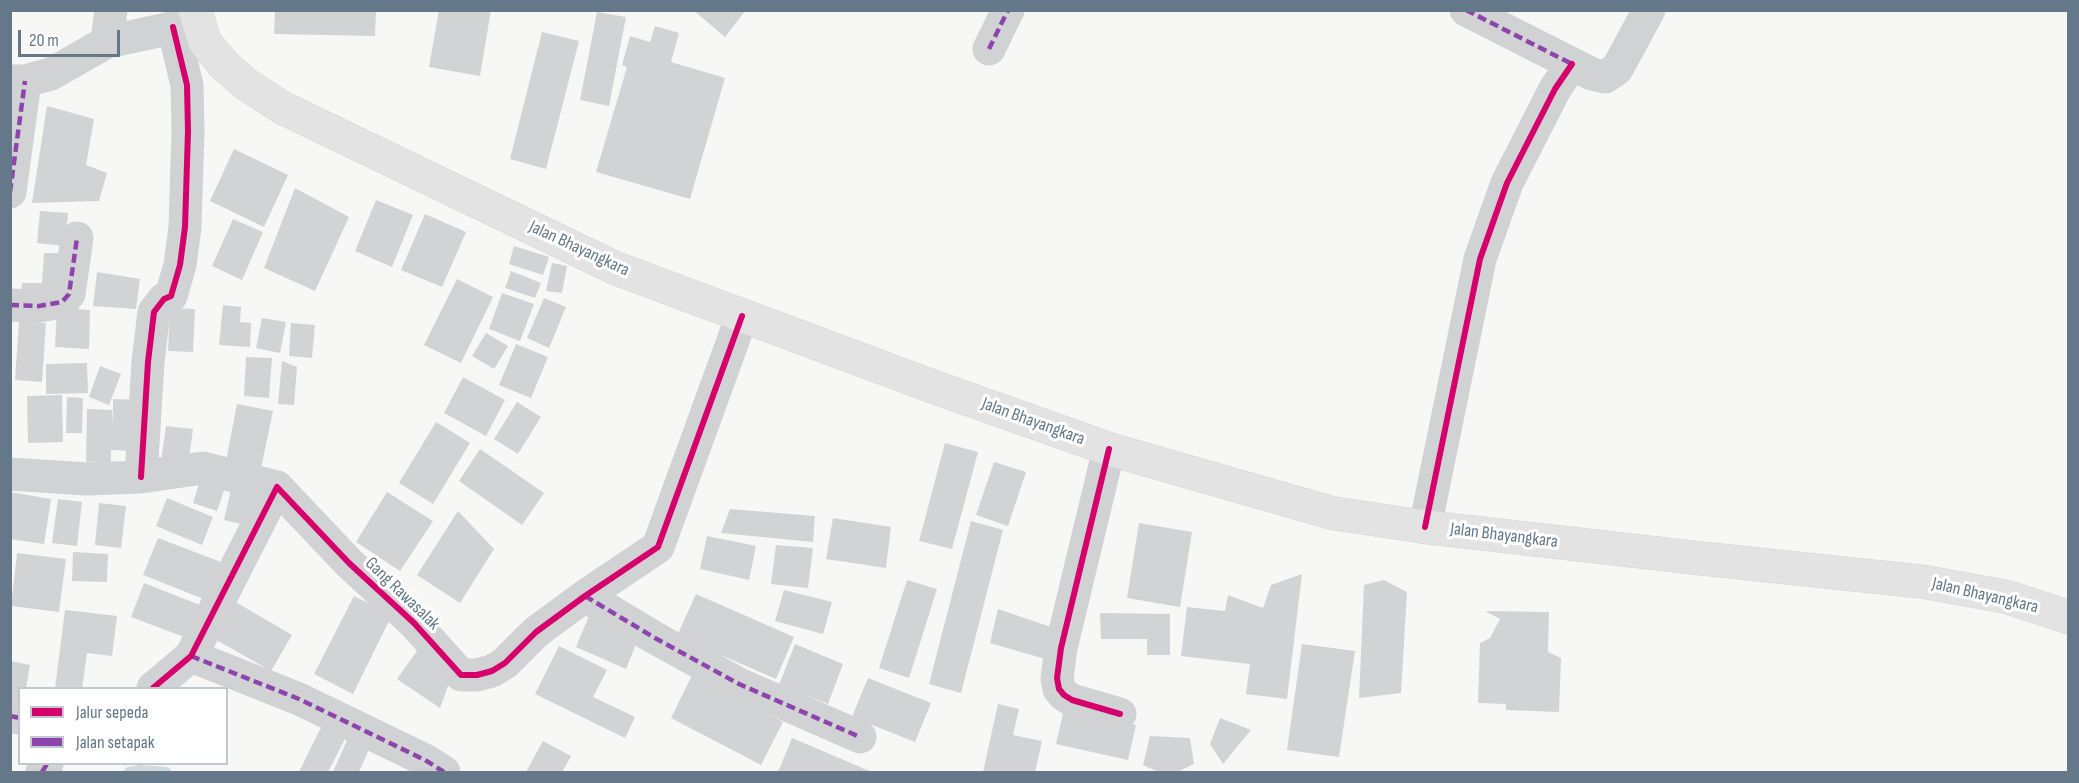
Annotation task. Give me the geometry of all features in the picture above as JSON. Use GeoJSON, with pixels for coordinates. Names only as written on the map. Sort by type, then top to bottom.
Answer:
{"type":"FeatureCollection","features":[{"type":"Feature","properties":{"kind":"highway","name":"Jalan Bhayangkara"},"geometry":{"type":"LineString","coordinates":[[189,20],[224,65],[247,85],[283,108],[615,268],[1109,449],[1332,513],[1425,527],[1924,582],[2007,597],[2068,617]]}},
{"type":"Feature","properties":{"kind":"street"},"geometry":{"type":"LineString","coordinates":[[989,49],[1008,10]]}},
{"type":"Feature","properties":{"kind":"street"},"geometry":{"type":"LineString","coordinates":[[1466,10],[1599,76],[1610,75],[1617,69],[1649,10]]}},
{"type":"Feature","properties":{"kind":"street"},"geometry":{"type":"LineString","coordinates":[[10,192],[18,81],[51,74],[109,26],[136,37],[189,20],[182,60],[186,85],[188,131],[185,227],[180,265],[171,296],[164,299],[154,312],[148,362],[141,477]]}},
{"type":"Feature","properties":{"kind":"street"},"geometry":{"type":"LineString","coordinates":[[1425,527],[1480,259],[1507,183],[1556,89],[1572,64]]}},
{"type":"Feature","properties":{"kind":"street"},"geometry":{"type":"LineString","coordinates":[[10,305],[39,306],[62,302],[69,294],[77,238]]}},
{"type":"Feature","properties":{"kind":"street","name":"Gang Rawasalak"},"geometry":{"type":"LineString","coordinates":[[277,487],[349,564],[414,623],[461,675],[477,675],[492,671],[505,663],[536,632],[658,547],[742,316]]}},
{"type":"Feature","properties":{"kind":"street"},"geometry":{"type":"LineString","coordinates":[[1109,449],[1061,648],[1057,678],[1059,689],[1072,700],[1120,714]]}},
{"type":"Feature","properties":{"kind":"street"},"geometry":{"type":"LineString","coordinates":[[10,474],[87,478],[141,477],[203,468],[277,487],[190,656],[154,687]]}},
{"type":"Feature","properties":{"kind":"street"},"geometry":{"type":"LineString","coordinates":[[585,596],[739,684],[860,737]]}},
{"type":"Feature","properties":{"kind":"street"},"geometry":{"type":"LineString","coordinates":[[190,656],[299,699],[425,760],[444,772]]}},
{"type":"Feature","properties":{"kind":"building"},"geometry":{"type":"Polygon","coordinates":[[[275,10],[376,10],[375,36],[274,34],[275,10]]]}},
{"type":"Feature","properties":{"kind":"building"},"geometry":{"type":"Polygon","coordinates":[[[439,10],[491,10],[480,76],[429,67],[439,10]]]}},
{"type":"Feature","properties":{"kind":"building"},"geometry":{"type":"Polygon","coordinates":[[[693,10],[746,10],[725,37],[693,10]]]}},
{"type":"Feature","properties":{"kind":"building"},"geometry":{"type":"Polygon","coordinates":[[[597,12],[626,17],[609,106],[580,100],[597,12]]]}},
{"type":"Feature","properties":{"kind":"building"},"geometry":{"type":"Polygon","coordinates":[[[655,26],[679,33],[671,62],[725,78],[690,199],[596,172],[627,67],[622,65],[630,36],[650,42],[655,26]]]}},
{"type":"Feature","properties":{"kind":"building"},"geometry":{"type":"Polygon","coordinates":[[[542,32],[579,41],[546,169],[510,159],[542,32]]]}},
{"type":"Feature","properties":{"kind":"building"},"geometry":{"type":"Polygon","coordinates":[[[47,106],[94,119],[86,165],[107,173],[99,201],[32,203],[47,106]]]}},
{"type":"Feature","properties":{"kind":"building"},"geometry":{"type":"Polygon","coordinates":[[[234,149],[288,175],[264,227],[210,201],[234,149]]]}},
{"type":"Feature","properties":{"kind":"building"},"geometry":{"type":"Polygon","coordinates":[[[295,188],[349,217],[315,291],[264,268],[295,188]]]}},
{"type":"Feature","properties":{"kind":"building"},"geometry":{"type":"Polygon","coordinates":[[[376,200],[413,215],[392,267],[355,251],[376,200]]]}},
{"type":"Feature","properties":{"kind":"building"},"geometry":{"type":"Polygon","coordinates":[[[40,211],[68,213],[65,246],[37,243],[40,211]]]}},
{"type":"Feature","properties":{"kind":"building"},"geometry":{"type":"Polygon","coordinates":[[[425,214],[466,232],[442,287],[401,270],[425,214]]]}},
{"type":"Feature","properties":{"kind":"building"},"geometry":{"type":"Polygon","coordinates":[[[233,219],[263,232],[242,280],[212,266],[233,219]]]}},
{"type":"Feature","properties":{"kind":"building"},"geometry":{"type":"Polygon","coordinates":[[[514,246],[549,257],[543,275],[509,264],[514,246]]]}},
{"type":"Feature","properties":{"kind":"building"},"geometry":{"type":"Polygon","coordinates":[[[44,253],[69,253],[60,295],[21,293],[22,283],[42,283],[44,253]]]}},
{"type":"Feature","properties":{"kind":"building"},"geometry":{"type":"Polygon","coordinates":[[[552,263],[567,266],[562,293],[546,291],[552,263]]]}},
{"type":"Feature","properties":{"kind":"building"},"geometry":{"type":"Polygon","coordinates":[[[511,271],[541,283],[535,298],[505,288],[511,271]]]}},
{"type":"Feature","properties":{"kind":"building"},"geometry":{"type":"Polygon","coordinates":[[[97,272],[140,279],[136,309],[93,306],[97,272]]]}},
{"type":"Feature","properties":{"kind":"building"},"geometry":{"type":"Polygon","coordinates":[[[457,279],[493,297],[461,363],[424,345],[457,279]]]}},
{"type":"Feature","properties":{"kind":"building"},"geometry":{"type":"Polygon","coordinates":[[[502,293],[534,304],[520,341],[489,329],[502,293]]]}},
{"type":"Feature","properties":{"kind":"building"},"geometry":{"type":"Polygon","coordinates":[[[544,298],[566,307],[549,348],[527,338],[544,298]]]}},
{"type":"Feature","properties":{"kind":"building"},"geometry":{"type":"Polygon","coordinates":[[[223,305],[241,307],[240,322],[251,323],[250,347],[219,345],[223,305]]]}},
{"type":"Feature","properties":{"kind":"building"},"geometry":{"type":"Polygon","coordinates":[[[57,308],[90,310],[89,349],[55,347],[57,308]]]}},
{"type":"Feature","properties":{"kind":"building"},"geometry":{"type":"Polygon","coordinates":[[[170,308],[195,309],[193,352],[168,351],[170,308]]]}},
{"type":"Feature","properties":{"kind":"building"},"geometry":{"type":"Polygon","coordinates":[[[262,318],[286,322],[280,353],[256,348],[262,318]]]}},
{"type":"Feature","properties":{"kind":"building"},"geometry":{"type":"Polygon","coordinates":[[[19,321],[46,323],[42,382],[15,380],[19,321]]]}},
{"type":"Feature","properties":{"kind":"building"},"geometry":{"type":"Polygon","coordinates":[[[291,323],[315,325],[312,358],[289,356],[291,323]]]}},
{"type":"Feature","properties":{"kind":"building"},"geometry":{"type":"Polygon","coordinates":[[[486,333],[508,346],[494,369],[472,356],[486,333]]]}},
{"type":"Feature","properties":{"kind":"building"},"geometry":{"type":"Polygon","coordinates":[[[516,344],[548,357],[531,398],[499,385],[516,344]]]}},
{"type":"Feature","properties":{"kind":"building"},"geometry":{"type":"Polygon","coordinates":[[[246,357],[272,358],[269,398],[244,396],[246,357]]]}},
{"type":"Feature","properties":{"kind":"building"},"geometry":{"type":"Polygon","coordinates":[[[282,361],[297,367],[294,405],[278,404],[282,361]]]}},
{"type":"Feature","properties":{"kind":"building"},"geometry":{"type":"Polygon","coordinates":[[[87,363],[88,393],[46,394],[46,364],[87,363]]]}},
{"type":"Feature","properties":{"kind":"building"},"geometry":{"type":"Polygon","coordinates":[[[100,366],[121,374],[109,405],[89,397],[100,366]]]}},
{"type":"Feature","properties":{"kind":"building"},"geometry":{"type":"Polygon","coordinates":[[[463,377],[505,400],[486,436],[444,413],[463,377]]]}},
{"type":"Feature","properties":{"kind":"building"},"geometry":{"type":"Polygon","coordinates":[[[62,395],[63,442],[28,443],[27,396],[62,395]]]}},
{"type":"Feature","properties":{"kind":"building"},"geometry":{"type":"Polygon","coordinates":[[[67,397],[83,398],[82,433],[66,433],[67,397]]]}},
{"type":"Feature","properties":{"kind":"building"},"geometry":{"type":"Polygon","coordinates":[[[113,399],[138,400],[136,451],[111,450],[111,462],[86,462],[87,409],[112,410],[113,424],[113,399]]]}},
{"type":"Feature","properties":{"kind":"building"},"geometry":{"type":"Polygon","coordinates":[[[517,402],[541,417],[518,454],[494,439],[517,402]]]}},
{"type":"Feature","properties":{"kind":"building"},"geometry":{"type":"Polygon","coordinates":[[[237,404],[273,411],[260,473],[225,466],[237,404]]]}},
{"type":"Feature","properties":{"kind":"building"},"geometry":{"type":"Polygon","coordinates":[[[436,422],[470,443],[433,504],[399,483],[436,422]]]}},
{"type":"Feature","properties":{"kind":"building"},"geometry":{"type":"Polygon","coordinates":[[[166,426],[193,429],[188,465],[160,469],[166,426]]]}},
{"type":"Feature","properties":{"kind":"building"},"geometry":{"type":"Polygon","coordinates":[[[945,443],[978,452],[952,549],[919,541],[945,443]]]}},
{"type":"Feature","properties":{"kind":"building"},"geometry":{"type":"Polygon","coordinates":[[[480,449],[544,493],[522,525],[459,481],[480,449]]]}},
{"type":"Feature","properties":{"kind":"building"},"geometry":{"type":"Polygon","coordinates":[[[994,462],[1026,472],[1008,526],[976,515],[994,462]]]}},
{"type":"Feature","properties":{"kind":"building"},"geometry":{"type":"Polygon","coordinates":[[[202,474],[227,482],[217,511],[193,503],[202,474]]]}},
{"type":"Feature","properties":{"kind":"building"},"geometry":{"type":"Polygon","coordinates":[[[232,485],[257,491],[249,526],[224,520],[232,485]]]}},
{"type":"Feature","properties":{"kind":"building"},"geometry":{"type":"Polygon","coordinates":[[[10,492],[51,499],[44,544],[10,539],[10,492]]]}},
{"type":"Feature","properties":{"kind":"building"},"geometry":{"type":"Polygon","coordinates":[[[387,492],[433,521],[400,571],[356,542],[387,492]]]}},
{"type":"Feature","properties":{"kind":"building"},"geometry":{"type":"Polygon","coordinates":[[[167,498],[213,517],[202,545],[156,526],[167,498]]]}},
{"type":"Feature","properties":{"kind":"building"},"geometry":{"type":"Polygon","coordinates":[[[58,499],[82,502],[77,546],[52,543],[58,499]]]}},
{"type":"Feature","properties":{"kind":"building"},"geometry":{"type":"Polygon","coordinates":[[[99,503],[126,506],[121,548],[95,545],[99,503]]]}},
{"type":"Feature","properties":{"kind":"building"},"geometry":{"type":"Polygon","coordinates":[[[730,509],[815,516],[813,542],[721,533],[730,509]]]}},
{"type":"Feature","properties":{"kind":"building"},"geometry":{"type":"Polygon","coordinates":[[[458,511],[494,549],[460,603],[417,575],[458,511]]]}},
{"type":"Feature","properties":{"kind":"building"},"geometry":{"type":"Polygon","coordinates":[[[833,518],[891,527],[886,568],[826,559],[833,518]]]}},
{"type":"Feature","properties":{"kind":"building"},"geometry":{"type":"Polygon","coordinates":[[[971,521],[1003,530],[961,693],[929,684],[971,521]]]}},
{"type":"Feature","properties":{"kind":"building"},"geometry":{"type":"Polygon","coordinates":[[[1139,523],[1192,532],[1180,607],[1127,598],[1139,523]]]}},
{"type":"Feature","properties":{"kind":"building"},"geometry":{"type":"Polygon","coordinates":[[[707,536],[756,546],[749,580],[700,569],[707,536]]]}},
{"type":"Feature","properties":{"kind":"building"},"geometry":{"type":"Polygon","coordinates":[[[158,538],[221,562],[206,600],[143,575],[158,538]]]}},
{"type":"Feature","properties":{"kind":"building"},"geometry":{"type":"Polygon","coordinates":[[[776,545],[813,548],[808,588],[771,584],[776,545]]]}},
{"type":"Feature","properties":{"kind":"building"},"geometry":{"type":"Polygon","coordinates":[[[73,552],[108,554],[107,582],[72,581],[73,552]]]}},
{"type":"Feature","properties":{"kind":"building"},"geometry":{"type":"Polygon","coordinates":[[[17,553],[66,559],[59,612],[11,606],[17,553]]]}},
{"type":"Feature","properties":{"kind":"building"},"geometry":{"type":"Polygon","coordinates":[[[1302,574],[1287,699],[1246,694],[1250,664],[1181,656],[1187,607],[1225,611],[1228,595],[1263,608],[1271,585],[1302,574]]]}},
{"type":"Feature","properties":{"kind":"building"},"geometry":{"type":"Polygon","coordinates":[[[907,580],[937,589],[909,678],[879,668],[907,580]]]}},
{"type":"Feature","properties":{"kind":"building"},"geometry":{"type":"Polygon","coordinates":[[[1384,580],[1407,592],[1401,693],[1359,698],[1364,585],[1384,580]]]}},
{"type":"Feature","properties":{"kind":"building"},"geometry":{"type":"Polygon","coordinates":[[[144,583],[200,605],[187,638],[131,617],[144,583]]]}},
{"type":"Feature","properties":{"kind":"building"},"geometry":{"type":"Polygon","coordinates":[[[784,590],[832,602],[823,634],[775,621],[784,590]]]}},
{"type":"Feature","properties":{"kind":"building"},"geometry":{"type":"Polygon","coordinates":[[[696,594],[794,637],[776,679],[677,636],[696,594]]]}},
{"type":"Feature","properties":{"kind":"building"},"geometry":{"type":"Polygon","coordinates":[[[354,596],[392,615],[353,694],[314,674],[354,596]]]}},
{"type":"Feature","properties":{"kind":"building"},"geometry":{"type":"Polygon","coordinates":[[[234,601],[292,635],[271,671],[213,638],[234,601]]]}},
{"type":"Feature","properties":{"kind":"building"},"geometry":{"type":"Polygon","coordinates":[[[998,609],[1054,628],[1045,659],[990,643],[998,609]]]}},
{"type":"Feature","properties":{"kind":"building"},"geometry":{"type":"Polygon","coordinates":[[[65,610],[117,616],[112,656],[87,653],[82,687],[55,687],[65,610]]]}},
{"type":"Feature","properties":{"kind":"building"},"geometry":{"type":"Polygon","coordinates":[[[1485,611],[1549,612],[1548,652],[1561,658],[1559,712],[1506,710],[1506,704],[1478,703],[1480,643],[1490,638],[1500,619],[1485,611]]]}},
{"type":"Feature","properties":{"kind":"building"},"geometry":{"type":"Polygon","coordinates":[[[1100,613],[1170,614],[1170,655],[1147,655],[1147,639],[1101,639],[1100,613]]]}},
{"type":"Feature","properties":{"kind":"building"},"geometry":{"type":"Polygon","coordinates":[[[589,616],[639,637],[626,669],[576,647],[589,616]]]}},
{"type":"Feature","properties":{"kind":"building"},"geometry":{"type":"Polygon","coordinates":[[[795,644],[843,664],[828,704],[779,685],[795,644]]]}},
{"type":"Feature","properties":{"kind":"building"},"geometry":{"type":"Polygon","coordinates":[[[1302,644],[1355,651],[1339,757],[1287,750],[1302,644]]]}},
{"type":"Feature","properties":{"kind":"building"},"geometry":{"type":"Polygon","coordinates":[[[559,646],[607,670],[593,697],[635,717],[625,738],[535,694],[559,646]]]}},
{"type":"Feature","properties":{"kind":"building"},"geometry":{"type":"Polygon","coordinates":[[[417,651],[452,675],[440,708],[397,679],[417,651]]]}},
{"type":"Feature","properties":{"kind":"building"},"geometry":{"type":"Polygon","coordinates":[[[10,661],[30,665],[26,687],[18,687],[18,703],[10,701],[10,661]]]}},
{"type":"Feature","properties":{"kind":"building"},"geometry":{"type":"Polygon","coordinates":[[[692,675],[783,722],[761,765],[671,718],[692,675]]]}},
{"type":"Feature","properties":{"kind":"building"},"geometry":{"type":"Polygon","coordinates":[[[868,678],[931,703],[915,742],[852,717],[868,678]]]}},
{"type":"Feature","properties":{"kind":"building"},"geometry":{"type":"Polygon","coordinates":[[[998,704],[1019,709],[1013,735],[1042,741],[1035,772],[983,772],[998,704]]]}},
{"type":"Feature","properties":{"kind":"building"},"geometry":{"type":"Polygon","coordinates":[[[1064,709],[1136,725],[1128,760],[1056,744],[1064,709]]]}},
{"type":"Feature","properties":{"kind":"building"},"geometry":{"type":"Polygon","coordinates":[[[1220,718],[1251,730],[1223,764],[1210,744],[1220,718]]]}},
{"type":"Feature","properties":{"kind":"building"},"geometry":{"type":"Polygon","coordinates":[[[324,721],[348,733],[328,772],[299,772],[324,721]]]}},
{"type":"Feature","properties":{"kind":"building"},"geometry":{"type":"Polygon","coordinates":[[[1150,736],[1190,738],[1194,764],[1177,772],[1159,772],[1143,765],[1150,736]]]}},
{"type":"Feature","properties":{"kind":"building"},"geometry":{"type":"Polygon","coordinates":[[[348,738],[370,747],[359,772],[333,772],[348,738]]]}},
{"type":"Feature","properties":{"kind":"building"},"geometry":{"type":"Polygon","coordinates":[[[792,738],[872,772],[778,772],[792,738]]]}},
{"type":"Feature","properties":{"kind":"building"},"geometry":{"type":"Polygon","coordinates":[[[543,741],[571,756],[562,772],[526,772],[543,741]]]}},
{"type":"Feature","properties":{"kind":"waterway"},"geometry":{"type":"LineString","coordinates":[[129,772],[140,770],[166,772]]}},
{"type":"Feature","properties":{"kind":"marked path"},"geometry":{"type":"LineString","coordinates":[[989,49],[1008,10]]}},
{"type":"Feature","properties":{"kind":"marked path"},"geometry":{"type":"LineString","coordinates":[[1466,10],[1572,64]]}},
{"type":"Feature","properties":{"kind":"marked path"},"geometry":{"type":"LineString","coordinates":[[10,192],[25,81]]}},
{"type":"Feature","properties":{"kind":"marked path"},"geometry":{"type":"LineString","coordinates":[[10,305],[39,306],[62,302],[69,294],[77,238]]}},
{"type":"Feature","properties":{"kind":"marked path"},"geometry":{"type":"LineString","coordinates":[[585,596],[739,684],[860,737]]}},
{"type":"Feature","properties":{"kind":"marked path"},"geometry":{"type":"LineString","coordinates":[[191,656],[299,699],[425,760],[444,772]]}},
{"type":"Feature","properties":{"kind":"marked path"},"geometry":{"type":"LineString","coordinates":[[10,716],[18,718]]}},
{"type":"Feature","properties":{"kind":"marked path"},"geometry":{"type":"LineString","coordinates":[[42,772],[46,765]]}},
{"type":"Feature","properties":{"kind":"cycle path"},"geometry":{"type":"LineString","coordinates":[[141,477],[148,362],[154,312],[164,299],[171,296],[180,265],[185,227],[187,85],[173,27]]}},
{"type":"Feature","properties":{"kind":"cycle path"},"geometry":{"type":"LineString","coordinates":[[1425,527],[1480,259],[1507,183],[1555,89],[1572,64]]}},
{"type":"Feature","properties":{"kind":"cycle path"},"geometry":{"type":"LineString","coordinates":[[154,687],[191,656],[277,487],[349,563],[414,623],[461,675],[477,675],[492,671],[505,663],[536,632],[658,547],[742,316]]}},
{"type":"Feature","properties":{"kind":"cycle path"},"geometry":{"type":"LineString","coordinates":[[1109,449],[1061,648],[1057,678],[1059,689],[1072,700],[1120,714]]}}]}
